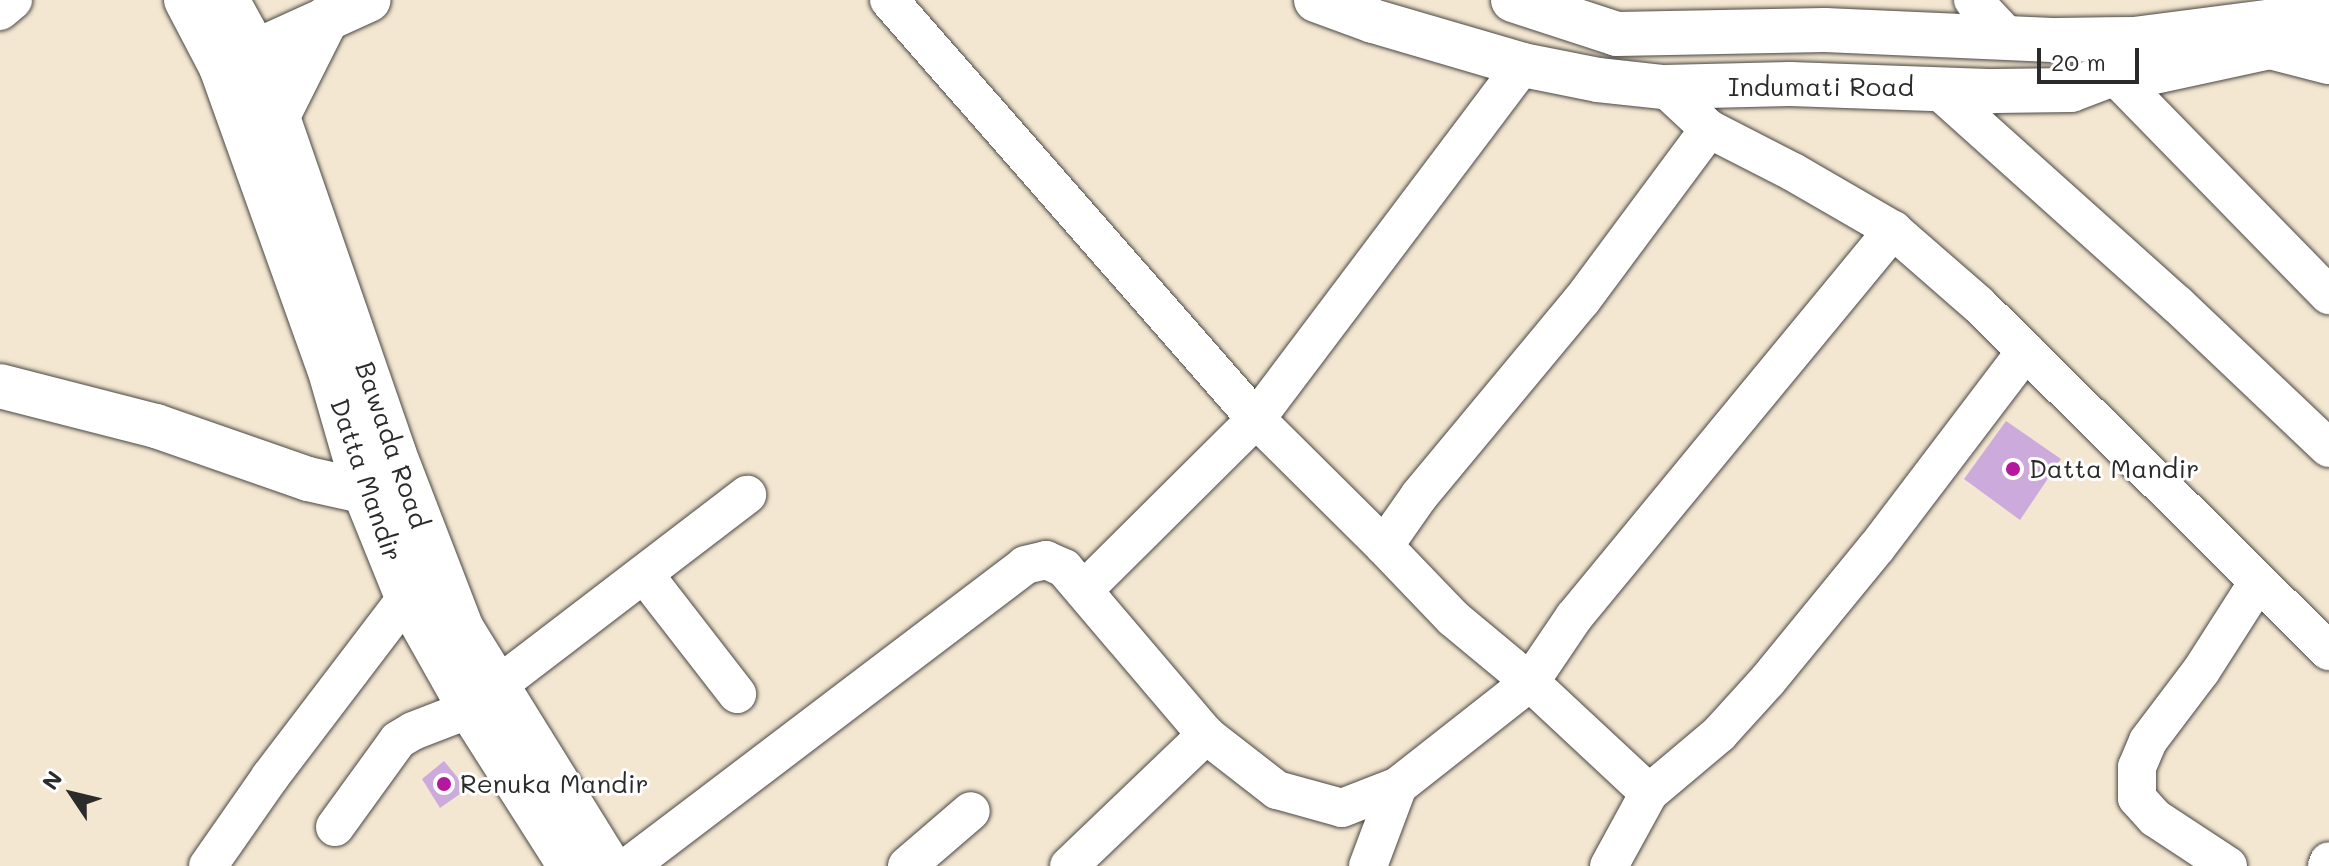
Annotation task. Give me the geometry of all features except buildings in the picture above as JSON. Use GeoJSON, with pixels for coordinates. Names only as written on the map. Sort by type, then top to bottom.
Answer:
{"type":"FeatureCollection","features":[{"type":"Feature","properties":{"kind":"main road","name":"Bawada Road"},"geometry":{"type":"LineString","coordinates":[[186,0],[233,41],[278,116],[412,502],[462,629],[483,697],[609,866]]}},
{"type":"Feature","properties":{"kind":"main road"},"geometry":{"type":"LineString","coordinates":[[233,41],[325,5],[369,0]]}},
{"type":"Feature","properties":{"kind":"main road","name":"Indumati Road"},"geometry":{"type":"LineString","coordinates":[[1316,0],[1373,21],[1523,65],[1598,80],[1664,87],[1790,84],[2071,90],[2113,74],[2131,77],[2270,47],[2329,62]]}},
{"type":"Feature","properties":{"kind":"main road","name":"Indumati Road"},"geometry":{"type":"LineString","coordinates":[[1513,0],[1617,34],[1825,30],[1997,14],[2134,39],[2304,13]]}},
{"type":"Feature","properties":{"kind":"main road"},"geometry":{"type":"LineString","coordinates":[[278,116],[325,5]]}},
{"type":"Feature","properties":{"kind":"main road","name":"Datta Mandir"},"geometry":{"type":"LineString","coordinates":[[233,41],[258,178],[329,368],[365,493],[407,597],[483,697],[570,866]]}},
{"type":"Feature","properties":{"kind":"main road"},"geometry":{"type":"LineString","coordinates":[[0,386],[156,426],[308,479],[412,502]]}},
{"type":"Feature","properties":{"kind":"street"},"geometry":{"type":"LineString","coordinates":[[0,11],[13,0]]}},
{"type":"Feature","properties":{"kind":"street"},"geometry":{"type":"LineString","coordinates":[[889,0],[1256,419],[1453,618],[1530,682],[1649,793]]}},
{"type":"Feature","properties":{"kind":"street"},"geometry":{"type":"LineString","coordinates":[[1084,590],[1256,419],[1523,65]]}},
{"type":"Feature","properties":{"kind":"street"},"geometry":{"type":"LineString","coordinates":[[2113,74],[2329,295]]}},
{"type":"Feature","properties":{"kind":"street"},"geometry":{"type":"LineString","coordinates":[[1664,87],[1709,129],[1793,172],[1893,230],[1979,305],[2329,651]]}},
{"type":"Feature","properties":{"kind":"street"},"geometry":{"type":"LineString","coordinates":[[1936,88],[2177,304],[2329,448]]}},
{"type":"Feature","properties":{"kind":"street"},"geometry":{"type":"LineString","coordinates":[[1384,546],[1419,496],[1582,300],[1709,129]]}},
{"type":"Feature","properties":{"kind":"street"},"geometry":{"type":"LineString","coordinates":[[629,866],[1025,565],[1046,560],[1064,568],[1206,735],[1277,790],[1329,807],[1357,804],[1398,786],[1530,682],[1574,617],[1893,230]]}},
{"type":"Feature","properties":{"kind":"street"},"geometry":{"type":"LineString","coordinates":[[1609,866],[1649,793],[1719,734],[1768,680],[1877,547],[2026,351]]}},
{"type":"Feature","properties":{"kind":"street"},"geometry":{"type":"LineString","coordinates":[[335,827],[398,740],[483,697],[747,495]]}},
{"type":"Feature","properties":{"kind":"street"},"geometry":{"type":"LineString","coordinates":[[644,574],[737,694]]}},
{"type":"Feature","properties":{"kind":"street"},"geometry":{"type":"LineString","coordinates":[[2228,866],[2155,818],[2137,798],[2137,767],[2148,741],[2201,671],[2258,582]]}},
{"type":"Feature","properties":{"kind":"street"},"geometry":{"type":"LineString","coordinates":[[208,866],[270,777],[407,597]]}},
{"type":"Feature","properties":{"kind":"street"},"geometry":{"type":"LineString","coordinates":[[1069,866],[1206,735]]}},
{"type":"Feature","properties":{"kind":"street"},"geometry":{"type":"LineString","coordinates":[[1368,866],[1398,786]]}},
{"type":"Feature","properties":{"kind":"street"},"geometry":{"type":"LineString","coordinates":[[907,866],[971,811]]}},
{"type":"Feature","properties":{"kind":"place","name":"Datta Mandir"},"geometry":{"type":"Point","coordinates":[2013,469]}},
{"type":"Feature","properties":{"kind":"place","name":"Renuka Mandir"},"geometry":{"type":"Point","coordinates":[444,784]}}]}
